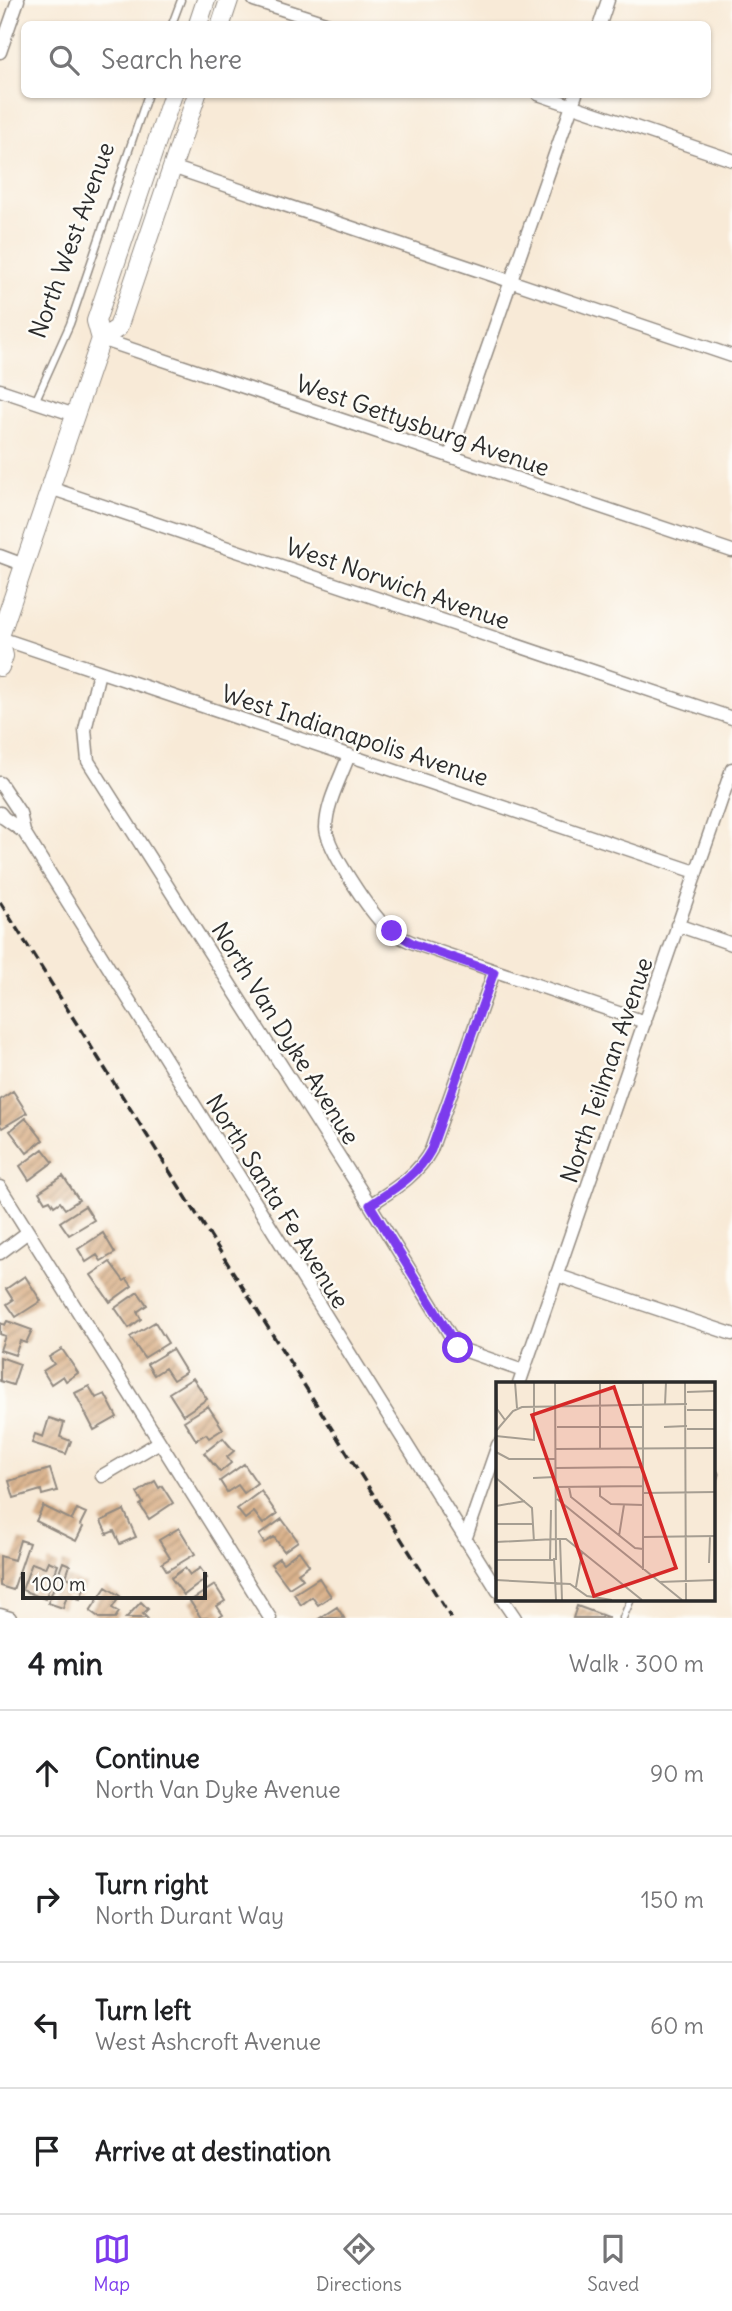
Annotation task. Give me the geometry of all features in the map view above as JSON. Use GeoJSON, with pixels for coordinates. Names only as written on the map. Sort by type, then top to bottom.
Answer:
{"type":"FeatureCollection","features":[{"type":"Feature","properties":{"kind":"main road"},"geometry":{"type":"LineString","coordinates":[[199,21],[206,0]]}},
{"type":"Feature","properties":{"kind":"main road"},"geometry":{"type":"LineString","coordinates":[[222,21],[229,0]]}},
{"type":"Feature","properties":{"kind":"main road","name":"North West Avenue"},"geometry":{"type":"LineString","coordinates":[[102,339],[96,320],[172,98]]}},
{"type":"Feature","properties":{"kind":"main road","name":"North West Avenue"},"geometry":{"type":"LineString","coordinates":[[0,667],[4,656],[0,638],[75,415],[102,339],[118,328],[196,98]]}},
{"type":"Feature","properties":{"kind":"street"},"geometry":{"type":"LineString","coordinates":[[0,52],[18,0]]}},
{"type":"Feature","properties":{"kind":"street"},"geometry":{"type":"LineString","coordinates":[[254,0],[318,21]]}},
{"type":"Feature","properties":{"kind":"street"},"geometry":{"type":"LineString","coordinates":[[601,21],[608,0]]}},
{"type":"Feature","properties":{"kind":"street"},"geometry":{"type":"LineString","coordinates":[[450,456],[574,100],[732,160]]}},
{"type":"Feature","properties":{"kind":"street"},"geometry":{"type":"LineString","coordinates":[[172,167],[732,355]]}},
{"type":"Feature","properties":{"kind":"street","name":"West Gettysburg Avenue"},"geometry":{"type":"LineString","coordinates":[[102,339],[732,551]]}},
{"type":"Feature","properties":{"kind":"street"},"geometry":{"type":"LineString","coordinates":[[0,390],[75,415]]}},
{"type":"Feature","properties":{"kind":"street","name":"West Norwich Avenue"},"geometry":{"type":"LineString","coordinates":[[50,488],[732,718]]}},
{"type":"Feature","properties":{"kind":"street"},"geometry":{"type":"LineString","coordinates":[[0,556],[24,565]]}},
{"type":"Feature","properties":{"kind":"street","name":"West Indianapolis Avenue"},"geometry":{"type":"LineString","coordinates":[[0,638],[696,872]]}},
{"type":"Feature","properties":{"kind":"street","name":"North Van Dyke Avenue"},"geometry":{"type":"LineString","coordinates":[[99,672],[85,730],[88,761],[458,1348],[521,1377]]}},
{"type":"Feature","properties":{"kind":"street"},"geometry":{"type":"LineString","coordinates":[[349,755],[328,812],[327,830],[333,850],[371,910],[388,928],[402,938],[494,972],[645,1022]]}},
{"type":"Feature","properties":{"kind":"street","name":"North Teilman Avenue"},"geometry":{"type":"LineString","coordinates":[[521,1377],[732,769]]}},
{"type":"Feature","properties":{"kind":"street","name":"North Santa Fe Avenue"},"geometry":{"type":"LineString","coordinates":[[0,783],[20,813],[24,832],[496,1588]]}},
{"type":"Feature","properties":{"kind":"street","name":"North Santa Fe Avenue"},"geometry":{"type":"LineString","coordinates":[[0,813],[24,832]]}},
{"type":"Feature","properties":{"kind":"street"},"geometry":{"type":"LineString","coordinates":[[677,925],[732,944]]}},
{"type":"Feature","properties":{"kind":"street"},"geometry":{"type":"LineString","coordinates":[[370,1205],[419,1170],[431,1150],[494,972]]}},
{"type":"Feature","properties":{"kind":"street"},"geometry":{"type":"LineString","coordinates":[[0,1187],[270,1618]]}},
{"type":"Feature","properties":{"kind":"street"},"geometry":{"type":"LineString","coordinates":[[0,1253],[29,1232]]}},
{"type":"Feature","properties":{"kind":"street"},"geometry":{"type":"LineString","coordinates":[[556,1275],[732,1334]]}},
{"type":"Feature","properties":{"kind":"street"},"geometry":{"type":"LineString","coordinates":[[102,1476],[158,1443]]}},
{"type":"Feature","properties":{"kind":"street"},"geometry":{"type":"LineString","coordinates":[[465,1540],[496,1451]]}},
{"type":"Feature","properties":{"kind":"street"},"geometry":{"type":"LineString","coordinates":[[503,1601],[515,1618]]}},
{"type":"Feature","properties":{"kind":"street"},"geometry":{"type":"LineString","coordinates":[[0,1615],[10,1618]]}},
{"type":"Feature","properties":{"kind":"lane"},"geometry":{"type":"LineString","coordinates":[[173,21],[181,0]]}},
{"type":"Feature","properties":{"kind":"lane","name":"North West Avenue"},"geometry":{"type":"LineString","coordinates":[[35,402],[71,324],[148,98]]}},
{"type":"Feature","properties":{"kind":"lane"},"geometry":{"type":"LineString","coordinates":[[623,1618],[630,1601]]}},
{"type":"Feature","properties":{"kind":"building"},"geometry":{"type":"Polygon","coordinates":[[[13,1091],[27,1113],[2,1128],[0,1100],[13,1091]]]}},
{"type":"Feature","properties":{"kind":"building"},"geometry":{"type":"Polygon","coordinates":[[[26,1118],[43,1140],[27,1153],[10,1131],[26,1118]]]}},
{"type":"Feature","properties":{"kind":"building"},"geometry":{"type":"Polygon","coordinates":[[[43,1149],[53,1162],[29,1180],[20,1166],[43,1149]]]}},
{"type":"Feature","properties":{"kind":"building"},"geometry":{"type":"Polygon","coordinates":[[[63,1176],[79,1200],[65,1209],[60,1202],[54,1206],[50,1200],[45,1202],[39,1192],[63,1176]]]}},
{"type":"Feature","properties":{"kind":"building"},"geometry":{"type":"Polygon","coordinates":[[[85,1206],[94,1220],[69,1235],[60,1222],[85,1206]]]}},
{"type":"Feature","properties":{"kind":"building"},"geometry":{"type":"Polygon","coordinates":[[[103,1233],[115,1253],[101,1261],[97,1255],[86,1262],[78,1249],[103,1233]]]}},
{"type":"Feature","properties":{"kind":"building"},"geometry":{"type":"Polygon","coordinates":[[[110,1262],[124,1281],[127,1279],[132,1286],[110,1302],[91,1275],[110,1262]]]}},
{"type":"Feature","properties":{"kind":"building"},"geometry":{"type":"Polygon","coordinates":[[[25,1276],[41,1301],[16,1317],[7,1304],[13,1300],[6,1289],[25,1276]]]}},
{"type":"Feature","properties":{"kind":"building"},"geometry":{"type":"Polygon","coordinates":[[[138,1292],[147,1305],[137,1312],[141,1319],[129,1328],[115,1308],[138,1292]]]}},
{"type":"Feature","properties":{"kind":"building"},"geometry":{"type":"Polygon","coordinates":[[[7,1321],[32,1330],[26,1343],[20,1341],[15,1355],[0,1350],[5,1336],[0,1334],[0,1323],[5,1325],[7,1321]]]}},
{"type":"Feature","properties":{"kind":"building"},"geometry":{"type":"Polygon","coordinates":[[[155,1322],[168,1343],[144,1358],[130,1337],[155,1322]]]}},
{"type":"Feature","properties":{"kind":"building"},"geometry":{"type":"Polygon","coordinates":[[[62,1349],[78,1373],[66,1381],[63,1376],[51,1384],[43,1371],[54,1364],[49,1357],[62,1349]]]}},
{"type":"Feature","properties":{"kind":"building"},"geometry":{"type":"Polygon","coordinates":[[[172,1349],[186,1372],[173,1380],[165,1368],[154,1375],[147,1364],[172,1349]]]}},
{"type":"Feature","properties":{"kind":"building"},"geometry":{"type":"Polygon","coordinates":[[[0,1357],[20,1364],[13,1385],[0,1381],[0,1357]]]}},
{"type":"Feature","properties":{"kind":"building"},"geometry":{"type":"Polygon","coordinates":[[[193,1378],[207,1399],[183,1415],[169,1393],[193,1378]]]}},
{"type":"Feature","properties":{"kind":"building"},"geometry":{"type":"Polygon","coordinates":[[[89,1386],[96,1398],[105,1394],[117,1417],[94,1430],[75,1393],[89,1386]]]}},
{"type":"Feature","properties":{"kind":"building"},"geometry":{"type":"Polygon","coordinates":[[[208,1406],[223,1429],[209,1438],[206,1434],[196,1440],[184,1421],[208,1406]]]}},
{"type":"Feature","properties":{"kind":"building"},"geometry":{"type":"Polygon","coordinates":[[[49,1418],[64,1423],[60,1437],[71,1441],[66,1454],[32,1443],[35,1434],[43,1437],[49,1418]]]}},
{"type":"Feature","properties":{"kind":"building"},"geometry":{"type":"Polygon","coordinates":[[[223,1438],[234,1451],[227,1457],[231,1463],[220,1472],[204,1453],[223,1438]]]}},
{"type":"Feature","properties":{"kind":"building"},"geometry":{"type":"Polygon","coordinates":[[[244,1464],[257,1483],[244,1493],[238,1485],[227,1492],[220,1481],[244,1464]]]}},
{"type":"Feature","properties":{"kind":"building"},"geometry":{"type":"Polygon","coordinates":[[[50,1469],[57,1491],[42,1495],[41,1490],[14,1498],[9,1481],[50,1469]]]}},
{"type":"Feature","properties":{"kind":"building"},"geometry":{"type":"Polygon","coordinates":[[[155,1481],[159,1488],[162,1486],[173,1503],[149,1519],[140,1505],[143,1503],[137,1493],[155,1481]]]}},
{"type":"Feature","properties":{"kind":"building"},"geometry":{"type":"Polygon","coordinates":[[[261,1491],[277,1514],[263,1524],[254,1512],[245,1519],[237,1509],[261,1491]]]}},
{"type":"Feature","properties":{"kind":"building"},"geometry":{"type":"Polygon","coordinates":[[[43,1506],[72,1520],[77,1509],[86,1513],[76,1541],[36,1521],[43,1506]]]}},
{"type":"Feature","properties":{"kind":"building"},"geometry":{"type":"Polygon","coordinates":[[[124,1510],[136,1537],[120,1544],[114,1531],[107,1534],[101,1521],[124,1510]]]}},
{"type":"Feature","properties":{"kind":"building"},"geometry":{"type":"Polygon","coordinates":[[[282,1519],[298,1541],[284,1551],[274,1537],[264,1543],[259,1535],[282,1519]]]}},
{"type":"Feature","properties":{"kind":"building"},"geometry":{"type":"Polygon","coordinates":[[[179,1528],[195,1554],[167,1571],[162,1563],[170,1558],[159,1540],[179,1528]]]}},
{"type":"Feature","properties":{"kind":"building"},"geometry":{"type":"Polygon","coordinates":[[[20,1540],[29,1543],[13,1590],[0,1586],[0,1556],[14,1560],[20,1540]]]}},
{"type":"Feature","properties":{"kind":"building"},"geometry":{"type":"Polygon","coordinates":[[[299,1551],[309,1565],[298,1573],[303,1579],[289,1588],[271,1564],[279,1558],[283,1563],[299,1551]]]}},
{"type":"Feature","properties":{"kind":"building"},"geometry":{"type":"Polygon","coordinates":[[[48,1561],[58,1565],[45,1599],[22,1590],[32,1563],[45,1568],[48,1561]]]}},
{"type":"Feature","properties":{"kind":"building"},"geometry":{"type":"Polygon","coordinates":[[[63,1562],[70,1565],[66,1577],[86,1584],[80,1599],[67,1595],[63,1608],[48,1603],[63,1562]]]}},
{"type":"Feature","properties":{"kind":"building"},"geometry":{"type":"Polygon","coordinates":[[[185,1568],[190,1575],[200,1568],[207,1578],[184,1595],[171,1578],[185,1568]]]}},
{"type":"Feature","properties":{"kind":"building"},"geometry":{"type":"Polygon","coordinates":[[[319,1578],[331,1596],[318,1605],[312,1597],[301,1605],[294,1594],[319,1578]]]}},
{"type":"Feature","properties":{"kind":"building"},"geometry":{"type":"Polygon","coordinates":[[[215,1585],[225,1601],[217,1606],[223,1615],[218,1618],[201,1618],[190,1601],[215,1585]]]}},
{"type":"Feature","properties":{"kind":"building"},"geometry":{"type":"Polygon","coordinates":[[[106,1587],[120,1596],[112,1608],[119,1612],[115,1618],[100,1618],[90,1611],[106,1587]]]}},
{"type":"Feature","properties":{"kind":"building"},"geometry":{"type":"Polygon","coordinates":[[[141,1602],[148,1609],[143,1614],[147,1618],[126,1618],[141,1602]]]}},
{"type":"Feature","properties":{"kind":"building"},"geometry":{"type":"Polygon","coordinates":[[[577,1606],[610,1618],[573,1618],[577,1606]]]}},
{"type":"Feature","properties":{"kind":"building"},"geometry":{"type":"Polygon","coordinates":[[[337,1607],[344,1618],[320,1618],[337,1607]]]}},
{"type":"Feature","properties":{"kind":"railway"},"geometry":{"type":"LineString","coordinates":[[0,902],[451,1618]]}},
{"type":"Feature","properties":{"kind":"route"},"geometry":{"type":"LineString","coordinates":[[392,931],[414,944],[494,972],[440,1130],[426,1160],[419,1170],[370,1205],[458,1348]]}}]}
